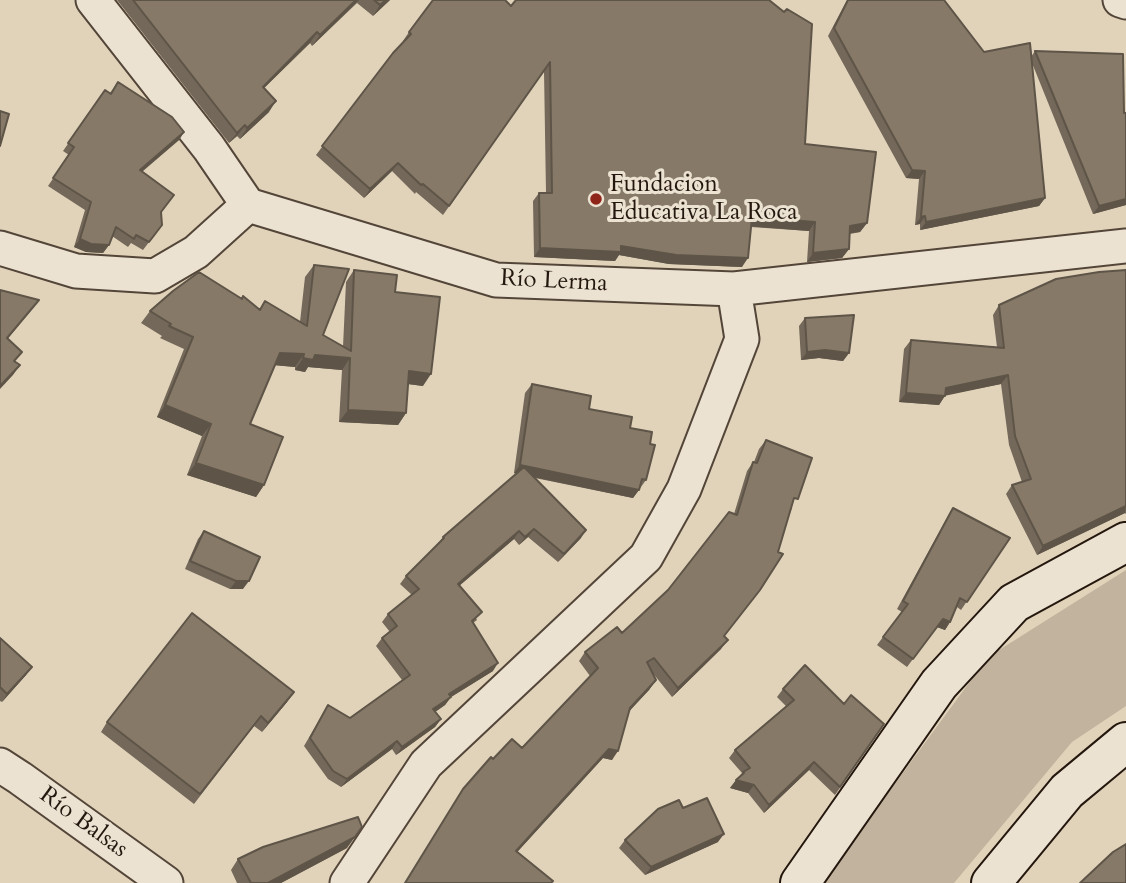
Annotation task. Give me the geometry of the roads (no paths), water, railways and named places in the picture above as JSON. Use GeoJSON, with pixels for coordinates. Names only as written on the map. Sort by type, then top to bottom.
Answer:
{"type":"FeatureCollection","features":[{"type":"Feature","properties":{"kind":"street"},"geometry":{"type":"LineString","coordinates":[[0,248],[76,271],[155,276],[196,252],[248,205],[209,148],[93,0]]}},
{"type":"Feature","properties":{"kind":"street"},"geometry":{"type":"LineString","coordinates":[[1120,0],[1126,2]]}},
{"type":"Feature","properties":{"kind":"street","name":"Río Lerma"},"geometry":{"type":"LineString","coordinates":[[248,205],[496,280],[734,289],[1126,246]]}},
{"type":"Feature","properties":{"kind":"street"},"geometry":{"type":"LineString","coordinates":[[347,883],[426,764],[646,557],[684,489],[742,339],[734,289]]}},
{"type":"Feature","properties":{"kind":"street"},"geometry":{"type":"LineString","coordinates":[[800,883],[939,684],[1014,603],[1126,542]]}},
{"type":"Feature","properties":{"kind":"street"},"geometry":{"type":"LineString","coordinates":[[991,883],[1066,792],[1126,742]]}},
{"type":"Feature","properties":{"kind":"street","name":"Río Balsas"},"geometry":{"type":"LineString","coordinates":[[0,765],[166,883]]}},
{"type":"Feature","properties":{"kind":"place","name":"Fundacion Educativa La Roca"},"geometry":{"type":"Point","coordinates":[596,199]}}]}
